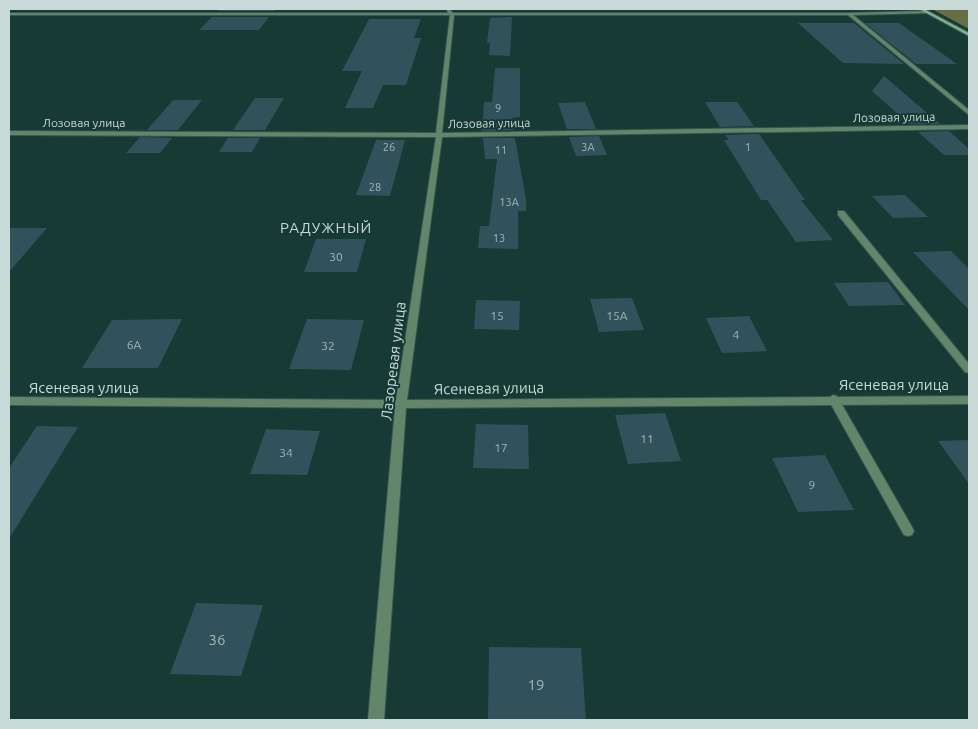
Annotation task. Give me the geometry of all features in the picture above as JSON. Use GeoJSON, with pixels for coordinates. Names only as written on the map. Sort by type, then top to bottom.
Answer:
{"type":"FeatureCollection","features":[{"type":"Feature","properties":{"kind":"street"},"geometry":{"type":"LineString","coordinates":[[842,9],[969,113]]}},
{"type":"Feature","properties":{"kind":"street"},"geometry":{"type":"LineString","coordinates":[[922,9],[969,35]]}},
{"type":"Feature","properties":{"kind":"street"},"geometry":{"type":"LineString","coordinates":[[9,14],[451,12],[850,14],[927,12]]}},
{"type":"Feature","properties":{"kind":"street","name":"Лазоревая улица"},"geometry":{"type":"LineString","coordinates":[[376,720],[401,404],[439,135],[451,12]]}},
{"type":"Feature","properties":{"kind":"street","name":"Лозовая улица"},"geometry":{"type":"LineString","coordinates":[[9,133],[439,135],[969,127]]}},
{"type":"Feature","properties":{"kind":"street"},"geometry":{"type":"LineString","coordinates":[[842,213],[969,370]]}},
{"type":"Feature","properties":{"kind":"street"},"geometry":{"type":"LineString","coordinates":[[833,399],[908,531]]}},
{"type":"Feature","properties":{"kind":"street","name":"Ясеневая улица"},"geometry":{"type":"LineString","coordinates":[[9,401],[401,404],[833,399],[969,400]]}},
{"type":"Feature","properties":{"kind":"green space"},"geometry":{"type":"Polygon","coordinates":[[[932,9],[969,9],[969,29],[932,9]]]}},
{"type":"Feature","properties":{"kind":"building"},"geometry":{"type":"Polygon","coordinates":[[[219,9],[276,9],[274,11],[217,11],[219,9]]]}},
{"type":"Feature","properties":{"kind":"building"},"geometry":{"type":"Polygon","coordinates":[[[212,17],[269,17],[259,30],[199,30],[212,17]]]}},
{"type":"Feature","properties":{"kind":"building"},"geometry":{"type":"Polygon","coordinates":[[[512,17],[510,56],[489,55],[490,43],[487,43],[490,18],[512,17]]]}},
{"type":"Feature","properties":{"kind":"building"},"geometry":{"type":"Polygon","coordinates":[[[369,19],[421,19],[414,38],[421,38],[406,85],[383,85],[373,108],[345,108],[362,71],[342,71],[369,19]]]}},
{"type":"Feature","properties":{"kind":"building"},"geometry":{"type":"Polygon","coordinates":[[[798,23],[854,23],[904,64],[843,63],[798,23]]]}},
{"type":"Feature","properties":{"kind":"building"},"geometry":{"type":"Polygon","coordinates":[[[865,23],[899,23],[957,64],[916,64],[865,23]]]}},
{"type":"Feature","properties":{"kind":"building"},"geometry":{"type":"Polygon","coordinates":[[[495,68],[520,68],[520,117],[512,118],[514,130],[482,131],[484,102],[492,102],[495,68]]]}},
{"type":"Feature","properties":{"kind":"building"},"geometry":{"type":"Polygon","coordinates":[[[884,76],[940,124],[909,124],[872,91],[884,76]]]}},
{"type":"Feature","properties":{"kind":"building"},"geometry":{"type":"Polygon","coordinates":[[[255,98],[284,98],[265,130],[233,130],[255,98]]]}},
{"type":"Feature","properties":{"kind":"building"},"geometry":{"type":"Polygon","coordinates":[[[173,100],[202,100],[178,130],[147,130],[173,100]]]}},
{"type":"Feature","properties":{"kind":"building"},"geometry":{"type":"Polygon","coordinates":[[[585,102],[596,129],[567,129],[558,103],[585,102]]]}},
{"type":"Feature","properties":{"kind":"building"},"geometry":{"type":"Polygon","coordinates":[[[705,102],[737,102],[754,126],[720,127],[705,102]]]}},
{"type":"Feature","properties":{"kind":"building"},"geometry":{"type":"Polygon","coordinates":[[[949,131],[969,149],[969,155],[944,155],[918,132],[949,131]]]}},
{"type":"Feature","properties":{"kind":"building"},"geometry":{"type":"Polygon","coordinates":[[[759,134],[805,200],[801,200],[833,240],[796,242],[767,200],[761,200],[724,140],[729,140],[725,135],[759,134]]]}},
{"type":"Feature","properties":{"kind":"building"},"geometry":{"type":"Polygon","coordinates":[[[599,136],[607,155],[576,156],[569,137],[599,136]]]}},
{"type":"Feature","properties":{"kind":"building"},"geometry":{"type":"Polygon","coordinates":[[[140,137],[172,138],[160,153],[126,153],[140,137]]]}},
{"type":"Feature","properties":{"kind":"building"},"geometry":{"type":"Polygon","coordinates":[[[228,138],[260,138],[252,152],[219,152],[228,138]]]}},
{"type":"Feature","properties":{"kind":"building"},"geometry":{"type":"Polygon","coordinates":[[[483,138],[515,138],[526,199],[526,211],[518,211],[518,249],[478,248],[480,226],[489,226],[497,159],[485,159],[483,138]]]}},
{"type":"Feature","properties":{"kind":"building"},"geometry":{"type":"Polygon","coordinates":[[[376,140],[405,140],[390,196],[356,195],[376,140]]]}},
{"type":"Feature","properties":{"kind":"building"},"geometry":{"type":"Polygon","coordinates":[[[905,195],[928,217],[893,218],[872,196],[905,195]]]}},
{"type":"Feature","properties":{"kind":"building"},"geometry":{"type":"Polygon","coordinates":[[[9,228],[47,228],[9,272],[9,228]]]}},
{"type":"Feature","properties":{"kind":"building"},"geometry":{"type":"Polygon","coordinates":[[[316,239],[366,239],[357,272],[304,272],[316,239]]]}},
{"type":"Feature","properties":{"kind":"building"},"geometry":{"type":"Polygon","coordinates":[[[951,251],[969,269],[969,310],[913,252],[951,251]]]}},
{"type":"Feature","properties":{"kind":"building"},"geometry":{"type":"Polygon","coordinates":[[[888,282],[905,305],[849,306],[834,283],[888,282]]]}},
{"type":"Feature","properties":{"kind":"building"},"geometry":{"type":"Polygon","coordinates":[[[632,298],[644,330],[599,332],[590,299],[632,298]]]}},
{"type":"Feature","properties":{"kind":"building"},"geometry":{"type":"Polygon","coordinates":[[[476,300],[520,301],[519,330],[474,329],[476,300]]]}},
{"type":"Feature","properties":{"kind":"building"},"geometry":{"type":"Polygon","coordinates":[[[749,316],[767,351],[722,353],[706,318],[749,316]]]}},
{"type":"Feature","properties":{"kind":"building"},"geometry":{"type":"Polygon","coordinates":[[[182,319],[158,368],[82,368],[112,320],[182,319]]]}},
{"type":"Feature","properties":{"kind":"building"},"geometry":{"type":"Polygon","coordinates":[[[307,319],[364,320],[351,370],[289,369],[307,319]]]}},
{"type":"Feature","properties":{"kind":"building"},"geometry":{"type":"Polygon","coordinates":[[[665,413],[681,461],[628,464],[615,415],[665,413]]]}},
{"type":"Feature","properties":{"kind":"building"},"geometry":{"type":"Polygon","coordinates":[[[476,424],[528,425],[529,469],[473,468],[476,424]]]}},
{"type":"Feature","properties":{"kind":"building"},"geometry":{"type":"Polygon","coordinates":[[[37,426],[78,427],[9,539],[9,468],[37,426]]]}},
{"type":"Feature","properties":{"kind":"building"},"geometry":{"type":"Polygon","coordinates":[[[266,429],[320,431],[307,475],[250,474],[266,429]]]}},
{"type":"Feature","properties":{"kind":"building"},"geometry":{"type":"Polygon","coordinates":[[[969,440],[969,484],[938,441],[969,440]]]}},
{"type":"Feature","properties":{"kind":"building"},"geometry":{"type":"Polygon","coordinates":[[[825,455],[854,510],[798,512],[772,458],[825,455]]]}},
{"type":"Feature","properties":{"kind":"building"},"geometry":{"type":"Polygon","coordinates":[[[196,603],[263,605],[241,676],[170,674],[196,603]]]}},
{"type":"Feature","properties":{"kind":"building"},"geometry":{"type":"Polygon","coordinates":[[[489,647],[581,648],[586,720],[488,720],[489,647]]]}},
{"type":"Feature","properties":{"kind":"district","name":"РАДУЖНЫЙ"},"geometry":{"type":"Point","coordinates":[326,227]}}]}
